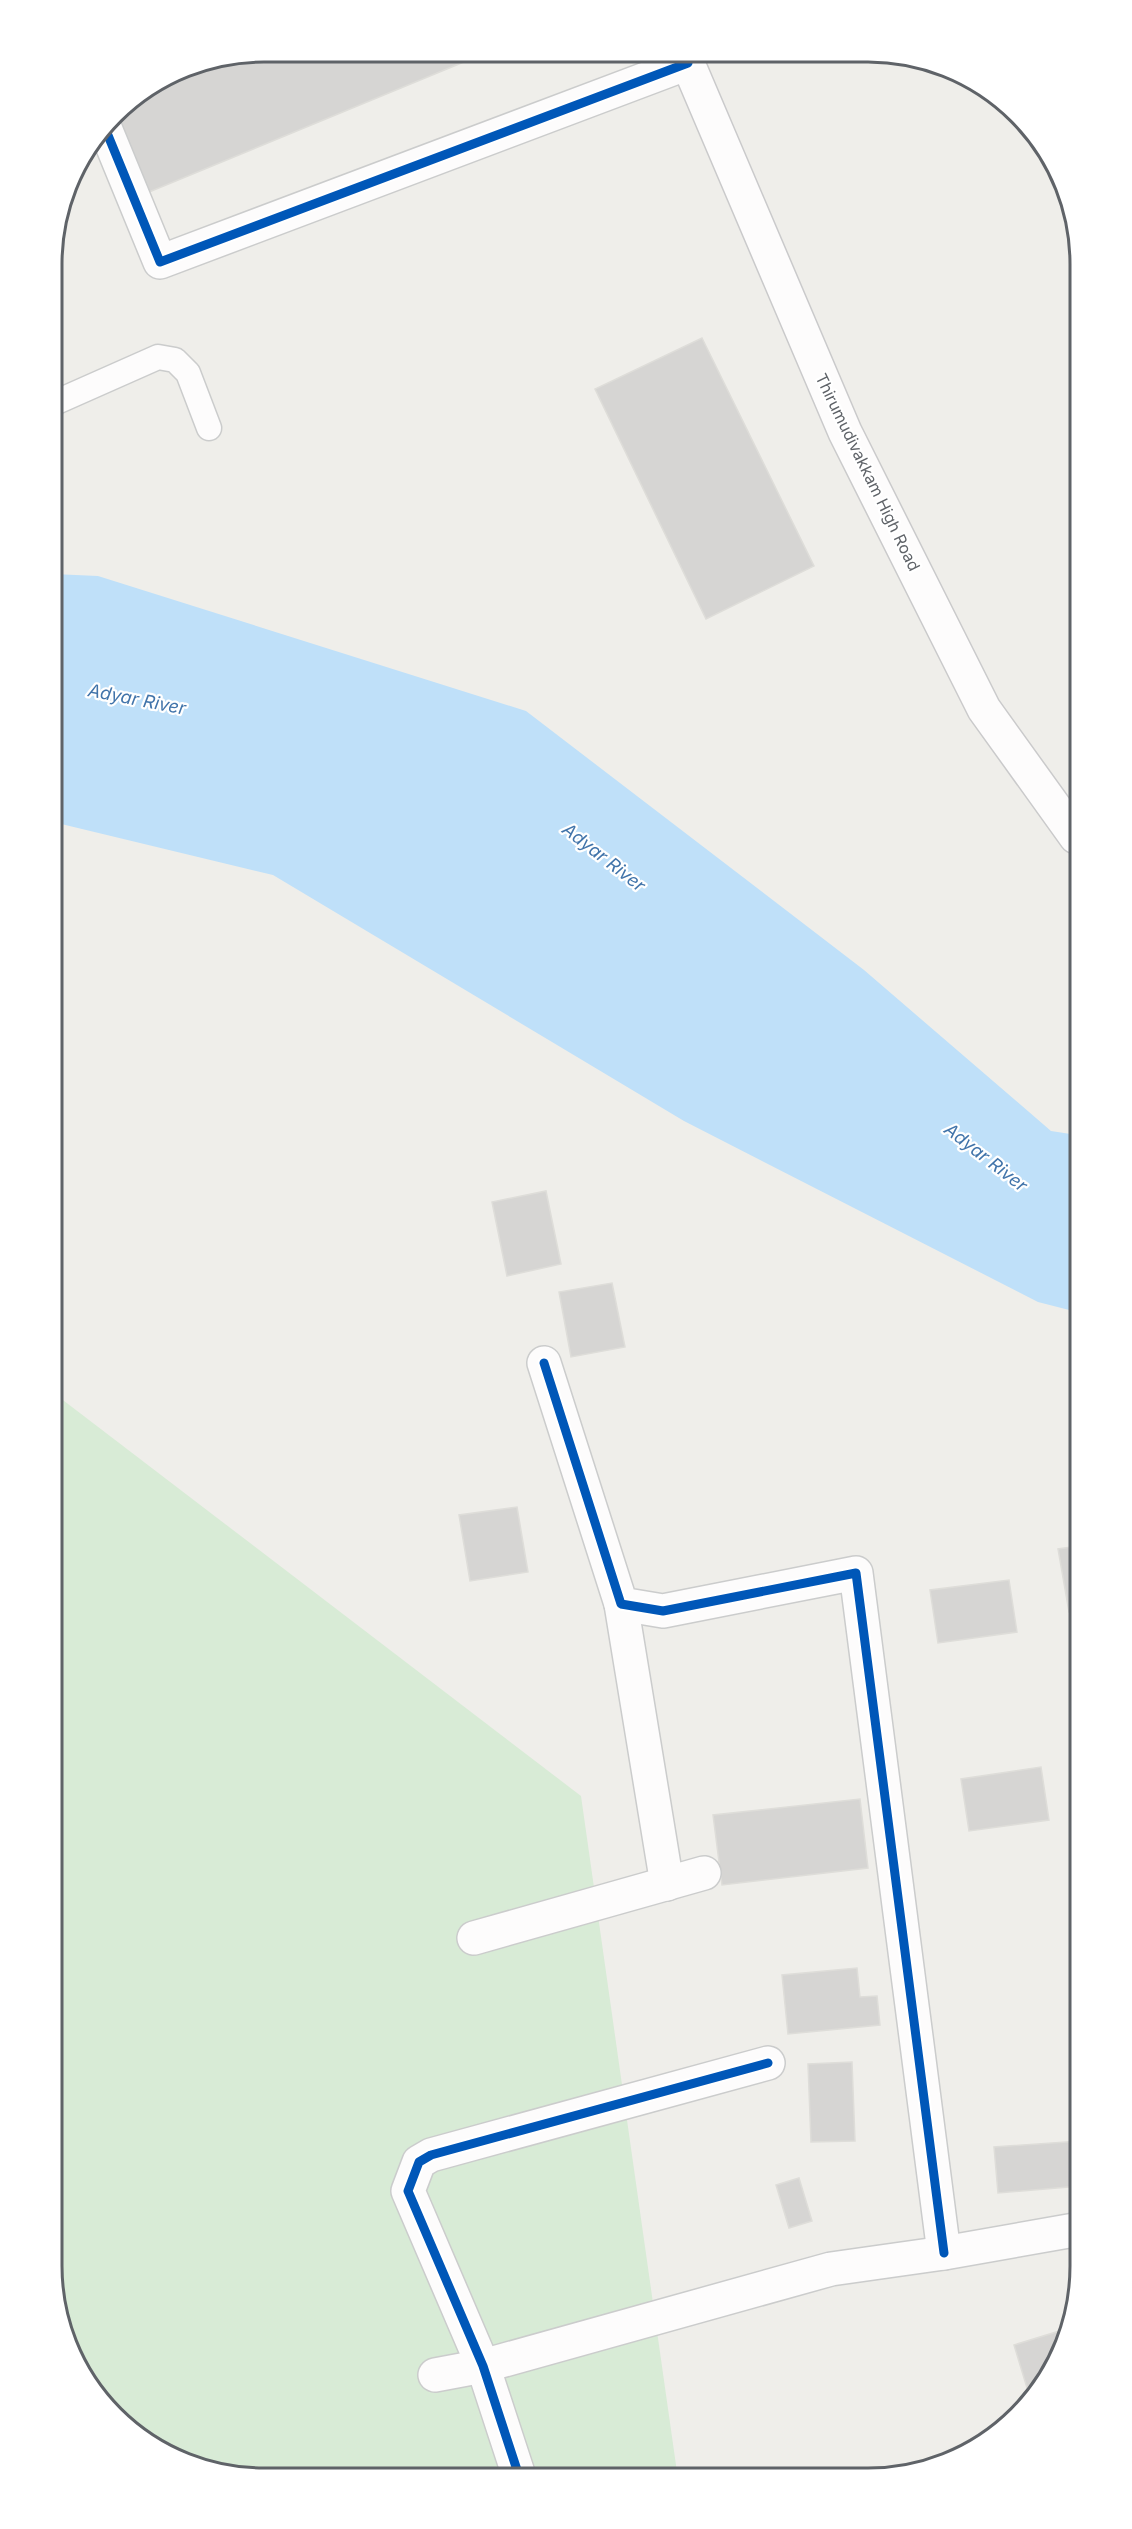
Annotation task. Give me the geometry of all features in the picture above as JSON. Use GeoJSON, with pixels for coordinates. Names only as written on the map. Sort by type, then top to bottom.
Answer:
{"type":"FeatureCollection","features":[{"type":"Feature","properties":{"kind":"street"},"geometry":{"type":"LineString","coordinates":[[108,135],[160,262],[676,62]]}},
{"type":"Feature","properties":{"kind":"street","name":"Thirumudivakkam High Road"},"geometry":{"type":"LineString","coordinates":[[688,62],[850,442],[984,709],[1070,829]]}},
{"type":"Feature","properties":{"kind":"street"},"geometry":{"type":"LineString","coordinates":[[544,1364],[621,1604],[667,1884]]}},
{"type":"Feature","properties":{"kind":"street"},"geometry":{"type":"LineString","coordinates":[[621,1604],[663,1611],[856,1573],[944,2253]]}},
{"type":"Feature","properties":{"kind":"street"},"geometry":{"type":"LineString","coordinates":[[474,1938],[704,1873]]}},
{"type":"Feature","properties":{"kind":"street"},"geometry":{"type":"LineString","coordinates":[[516,2468],[483,2366],[408,2191],[419,2162],[431,2155],[768,2063]]}},
{"type":"Feature","properties":{"kind":"street"},"geometry":{"type":"LineString","coordinates":[[435,2375],[483,2366],[831,2269],[944,2253],[1070,2231]]}},
{"type":"Feature","properties":{"kind":"lane"},"geometry":{"type":"LineString","coordinates":[[62,400],[158,357],[176,360],[188,373],[209,428]]}},
{"type":"Feature","properties":{"kind":"green space"},"geometry":{"type":"Polygon","coordinates":[[[62,1399],[581,1796],[676,2468],[263,2468],[237,2466],[198,2457],[162,2440],[140,2426],[103,2389],[89,2367],[68,2318],[63,2292],[62,1399]]]}},
{"type":"Feature","properties":{"kind":"water","name":"Adyar River"},"geometry":{"type":"Polygon","coordinates":[[[62,574],[98,576],[526,711],[864,970],[1051,1131],[1070,1134],[1070,1310],[1038,1302],[684,1121],[273,875],[62,824],[62,574]]]}},
{"type":"Feature","properties":{"kind":"building"},"geometry":{"type":"Polygon","coordinates":[[[263,62],[464,62],[137,197],[110,132],[140,103],[174,82],[198,72],[237,63],[263,62]]]}},
{"type":"Feature","properties":{"kind":"building"},"geometry":{"type":"Polygon","coordinates":[[[702,338],[814,566],[706,619],[595,389],[702,338]]]}},
{"type":"Feature","properties":{"kind":"building"},"geometry":{"type":"Polygon","coordinates":[[[546,1191],[561,1264],[507,1276],[492,1202],[546,1191]]]}},
{"type":"Feature","properties":{"kind":"building"},"geometry":{"type":"Polygon","coordinates":[[[612,1283],[625,1347],[571,1357],[559,1292],[612,1283]]]}},
{"type":"Feature","properties":{"kind":"building"},"geometry":{"type":"Polygon","coordinates":[[[517,1507],[528,1572],[470,1581],[459,1515],[517,1507]]]}},
{"type":"Feature","properties":{"kind":"building"},"geometry":{"type":"Polygon","coordinates":[[[1070,1547],[1070,1612],[1069,1612],[1058,1549],[1070,1547]]]}},
{"type":"Feature","properties":{"kind":"building"},"geometry":{"type":"Polygon","coordinates":[[[1009,1580],[1017,1632],[938,1643],[930,1590],[1009,1580]]]}},
{"type":"Feature","properties":{"kind":"building"},"geometry":{"type":"Polygon","coordinates":[[[1041,1767],[1049,1820],[969,1831],[961,1779],[1041,1767]]]}},
{"type":"Feature","properties":{"kind":"building"},"geometry":{"type":"Polygon","coordinates":[[[860,1799],[868,1868],[722,1885],[713,1815],[860,1799]]]}},
{"type":"Feature","properties":{"kind":"building"},"geometry":{"type":"Polygon","coordinates":[[[857,1968],[860,1997],[877,1996],[880,2025],[788,2034],[782,1975],[857,1968]]]}},
{"type":"Feature","properties":{"kind":"building"},"geometry":{"type":"Polygon","coordinates":[[[852,2062],[855,2141],[811,2142],[808,2064],[852,2062]]]}},
{"type":"Feature","properties":{"kind":"building"},"geometry":{"type":"Polygon","coordinates":[[[1070,2142],[1070,2187],[998,2193],[994,2147],[1070,2142]]]}},
{"type":"Feature","properties":{"kind":"building"},"geometry":{"type":"Polygon","coordinates":[[[799,2178],[812,2221],[789,2228],[776,2185],[799,2178]]]}},
{"type":"Feature","properties":{"kind":"building"},"geometry":{"type":"Polygon","coordinates":[[[1059,2331],[1050,2355],[1027,2389],[1014,2345],[1059,2331]]]}},
{"type":"Feature","properties":{"kind":"cycle path"},"geometry":{"type":"LineString","coordinates":[[108,135],[160,262],[688,63]]}},
{"type":"Feature","properties":{"kind":"cycle path"},"geometry":{"type":"LineString","coordinates":[[544,1363],[621,1604],[663,1611],[856,1573],[944,2253]]}},
{"type":"Feature","properties":{"kind":"cycle path"},"geometry":{"type":"LineString","coordinates":[[516,2468],[483,2366],[408,2191],[419,2162],[431,2155],[768,2063]]}}]}
